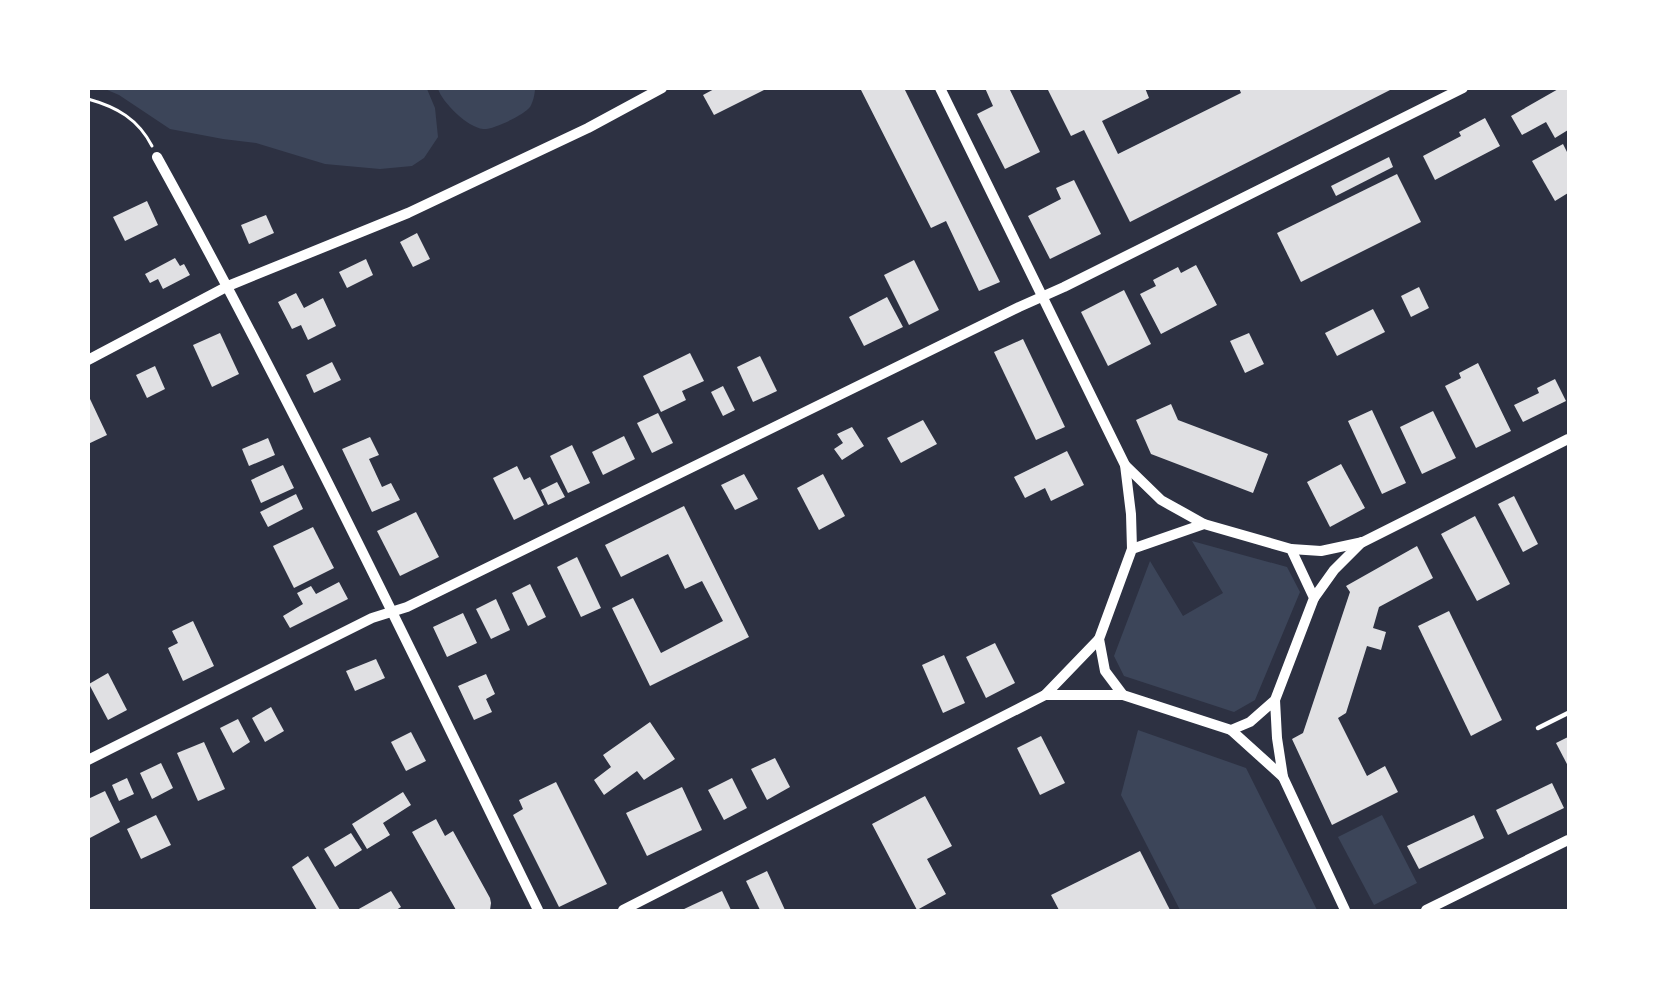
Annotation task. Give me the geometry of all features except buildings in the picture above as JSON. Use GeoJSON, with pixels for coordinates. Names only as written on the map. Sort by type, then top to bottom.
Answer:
{"type":"FeatureCollection","features":[{"type":"Feature","properties":{"kind":"street"},"geometry":{"type":"LineString","coordinates":[[88,360],[228,286],[408,213],[588,128],[662,88]]}},
{"type":"Feature","properties":{"kind":"street"},"geometry":{"type":"LineString","coordinates":[[940,88],[1125,465],[1161,500],[1204,524],[1292,549],[1321,551],[1363,542],[1569,439]]}},
{"type":"Feature","properties":{"kind":"street"},"geometry":{"type":"LineString","coordinates":[[88,760],[372,618],[407,607],[1463,88]]}},
{"type":"Feature","properties":{"kind":"street"},"geometry":{"type":"LineString","coordinates":[[157,157],[228,286],[393,612],[537,910]]}},
{"type":"Feature","properties":{"kind":"street"},"geometry":{"type":"LineString","coordinates":[[623,910],[1045,695],[1099,639],[1132,549],[1131,514],[1125,465]]}},
{"type":"Feature","properties":{"kind":"street"},"geometry":{"type":"LineString","coordinates":[[1132,549],[1204,524]]}},
{"type":"Feature","properties":{"kind":"street"},"geometry":{"type":"LineString","coordinates":[[1345,910],[1283,777],[1277,738],[1275,700],[1314,598],[1334,570],[1363,542]]}},
{"type":"Feature","properties":{"kind":"street"},"geometry":{"type":"LineString","coordinates":[[1292,549],[1314,598]]}},
{"type":"Feature","properties":{"kind":"street"},"geometry":{"type":"LineString","coordinates":[[1099,639],[1105,671],[1124,695]]}},
{"type":"Feature","properties":{"kind":"street"},"geometry":{"type":"LineString","coordinates":[[1045,695],[1124,695],[1231,730],[1283,777]]}},
{"type":"Feature","properties":{"kind":"street"},"geometry":{"type":"LineString","coordinates":[[1231,730],[1250,722],[1275,700]]}},
{"type":"Feature","properties":{"kind":"street"},"geometry":{"type":"LineString","coordinates":[[1426,910],[1569,840]]}},
{"type":"Feature","properties":{"kind":"lane"},"geometry":{"type":"LineString","coordinates":[[1538,728],[1569,713]]}},
{"type":"Feature","properties":{"kind":"path"},"geometry":{"type":"LineString","coordinates":[[88,99],[106,104],[128,115],[146,134],[157,157]]}},
{"type":"Feature","properties":{"kind":"shaded area"},"geometry":{"type":"Polygon","coordinates":[[[535,88],[532,103],[527,110],[501,125],[488,129],[470,124],[456,114],[438,89],[535,88]]]}},
{"type":"Feature","properties":{"kind":"shaded area"},"geometry":{"type":"Polygon","coordinates":[[[105,89],[427,89],[435,108],[438,137],[424,158],[412,166],[380,169],[325,164],[256,143],[170,129],[119,95],[105,89]]]}},
{"type":"Feature","properties":{"kind":"shaded area"},"geometry":{"type":"Polygon","coordinates":[[[1192,541],[1287,567],[1300,592],[1255,700],[1234,712],[1124,676],[1114,656],[1150,561],[1183,616],[1223,593],[1192,541]]]}},
{"type":"Feature","properties":{"kind":"shaded area"},"geometry":{"type":"Polygon","coordinates":[[[1138,730],[1246,768],[1317,910],[1180,910],[1121,795],[1138,730]]]}},
{"type":"Feature","properties":{"kind":"shaded area"},"geometry":{"type":"Polygon","coordinates":[[[1382,815],[1417,883],[1374,905],[1338,837],[1382,815]]]}}]}
